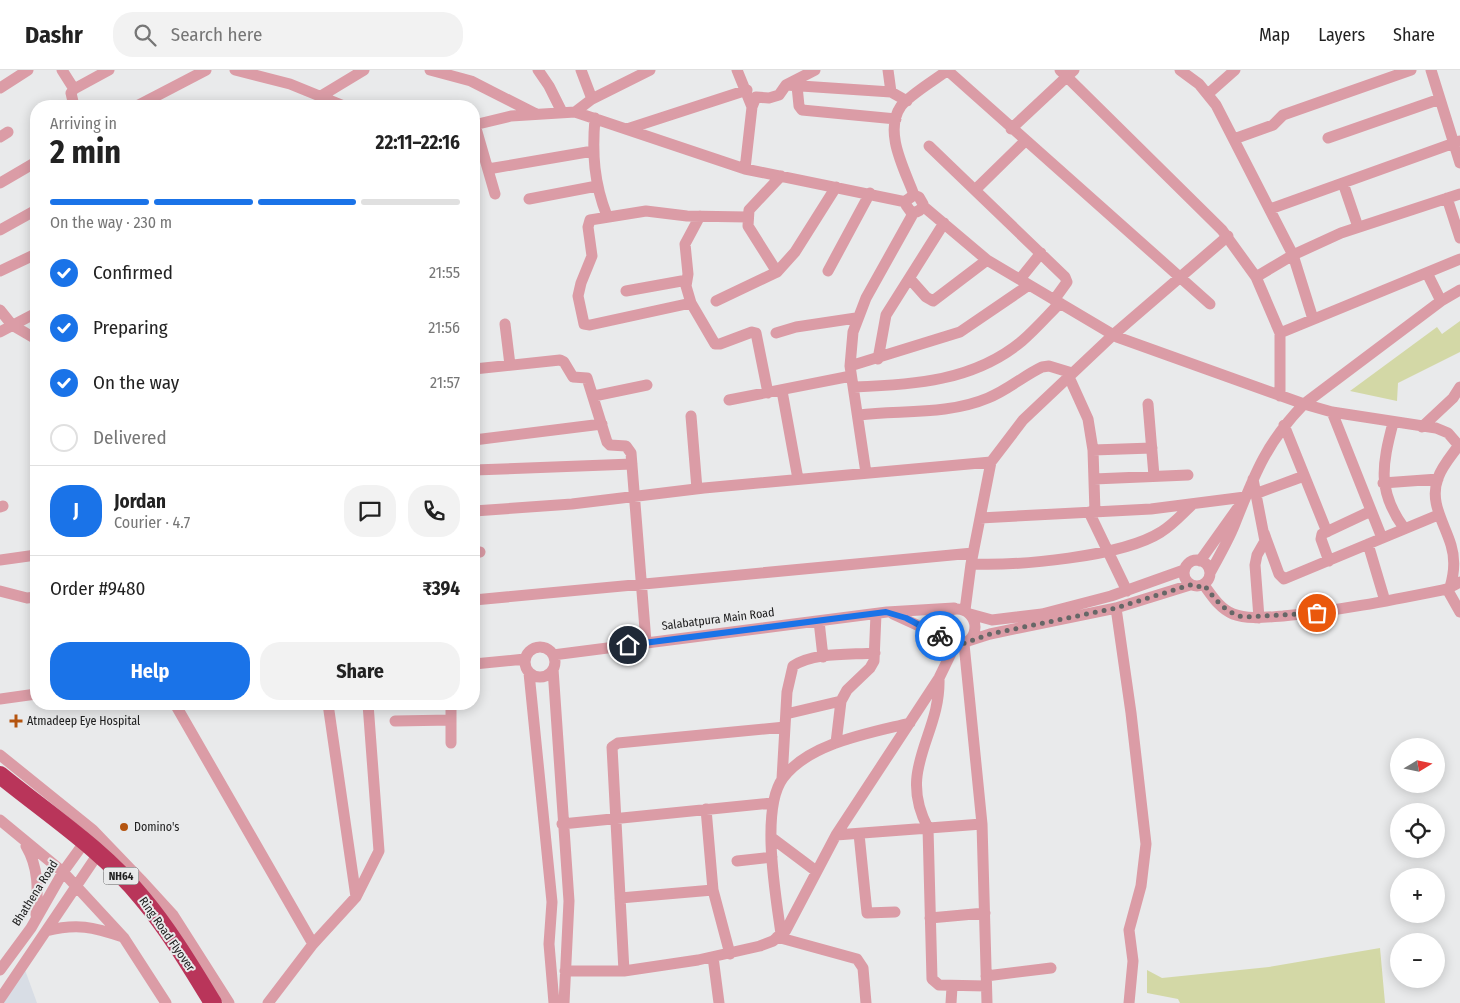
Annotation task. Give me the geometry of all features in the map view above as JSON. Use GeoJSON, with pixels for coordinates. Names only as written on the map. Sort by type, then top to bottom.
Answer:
{"type":"FeatureCollection","features":[{"type":"Feature","properties":{"kind":"highway","name":"Ring Road Flyover"},"geometry":{"type":"LineString","coordinates":[[0,775],[105,859],[142,897],[181,951],[213,1003]]}},
{"type":"Feature","properties":{"kind":"highway","name":"Ring Road Flyover"},"geometry":{"type":"LineString","coordinates":[[0,790],[97,868],[133,905],[172,957],[200,1003]]}},
{"type":"Feature","properties":{"kind":"street"},"geometry":{"type":"LineString","coordinates":[[0,88],[28,70]]}},
{"type":"Feature","properties":{"kind":"street"},"geometry":{"type":"LineString","coordinates":[[62,70],[74,89]]}},
{"type":"Feature","properties":{"kind":"street"},"geometry":{"type":"LineString","coordinates":[[73,100],[71,92],[74,89],[109,70]]}},
{"type":"Feature","properties":{"kind":"street"},"geometry":{"type":"LineString","coordinates":[[148,100],[206,70]]}},
{"type":"Feature","properties":{"kind":"street"},"geometry":{"type":"LineString","coordinates":[[236,70],[290,84],[329,100]]}},
{"type":"Feature","properties":{"kind":"street"},"geometry":{"type":"LineString","coordinates":[[321,96],[364,70]]}},
{"type":"Feature","properties":{"kind":"street"},"geometry":{"type":"LineString","coordinates":[[430,70],[458,73],[536,114]]}},
{"type":"Feature","properties":{"kind":"street"},"geometry":{"type":"LineString","coordinates":[[538,70],[549,86],[562,112]]}},
{"type":"Feature","properties":{"kind":"street"},"geometry":{"type":"LineString","coordinates":[[581,70],[592,99]]}},
{"type":"Feature","properties":{"kind":"street"},"geometry":{"type":"LineString","coordinates":[[575,112],[592,99],[650,70]]}},
{"type":"Feature","properties":{"kind":"street"},"geometry":{"type":"LineString","coordinates":[[737,70],[747,90],[752,107]]}},
{"type":"Feature","properties":{"kind":"street"},"geometry":{"type":"LineString","coordinates":[[745,169],[752,107],[756,97],[774,97],[815,70]]}},
{"type":"Feature","properties":{"kind":"street"},"geometry":{"type":"LineString","coordinates":[[888,70],[891,92]]}},
{"type":"Feature","properties":{"kind":"street"},"geometry":{"type":"LineString","coordinates":[[910,199],[894,140],[896,119],[902,105],[948,70],[1025,141],[1210,304]]}},
{"type":"Feature","properties":{"kind":"street"},"geometry":{"type":"LineString","coordinates":[[1180,70],[1209,93],[1234,139],[1292,255],[1313,319]]}},
{"type":"Feature","properties":{"kind":"street"},"geometry":{"type":"LineString","coordinates":[[1209,93],[1235,70]]}},
{"type":"Feature","properties":{"kind":"street"},"geometry":{"type":"LineString","coordinates":[[1234,139],[1273,126],[1283,115],[1411,70]]}},
{"type":"Feature","properties":{"kind":"street"},"geometry":{"type":"LineString","coordinates":[[1431,70],[1457,142],[1460,162]]}},
{"type":"Feature","properties":{"kind":"street"},"geometry":{"type":"LineString","coordinates":[[1011,128],[1067,72],[1228,236],[1256,277],[1280,333],[1280,396]]}},
{"type":"Feature","properties":{"kind":"street"},"geometry":{"type":"LineString","coordinates":[[791,86],[891,92],[907,101]]}},
{"type":"Feature","properties":{"kind":"street"},"geometry":{"type":"LineString","coordinates":[[791,86],[802,110],[896,119]]}},
{"type":"Feature","properties":{"kind":"street"},"geometry":{"type":"LineString","coordinates":[[627,129],[747,90]]}},
{"type":"Feature","properties":{"kind":"street"},"geometry":{"type":"LineString","coordinates":[[1328,138],[1440,99]]}},
{"type":"Feature","properties":{"kind":"street"},"geometry":{"type":"LineString","coordinates":[[480,124],[512,116],[575,112],[745,169],[870,193],[921,199],[918,209],[856,318],[852,332],[852,376],[866,473]]}},
{"type":"Feature","properties":{"kind":"street"},"geometry":{"type":"LineString","coordinates":[[595,118],[592,151],[597,186],[608,216]]}},
{"type":"Feature","properties":{"kind":"street"},"geometry":{"type":"LineString","coordinates":[[975,190],[1025,141]]}},
{"type":"Feature","properties":{"kind":"street"},"geometry":{"type":"LineString","coordinates":[[1270,209],[1457,142]]}},
{"type":"Feature","properties":{"kind":"street"},"geometry":{"type":"LineString","coordinates":[[480,144],[495,194]]}},
{"type":"Feature","properties":{"kind":"street"},"geometry":{"type":"LineString","coordinates":[[852,376],[904,386],[951,377],[976,369],[1022,342],[1057,302],[1067,279],[929,146]]}},
{"type":"Feature","properties":{"kind":"street"},"geometry":{"type":"LineString","coordinates":[[488,169],[592,151]]}},
{"type":"Feature","properties":{"kind":"street"},"geometry":{"type":"LineString","coordinates":[[0,183],[30,166]]}},
{"type":"Feature","properties":{"kind":"street"},"geometry":{"type":"LineString","coordinates":[[777,272],[751,232],[747,217],[748,210],[781,176]]}},
{"type":"Feature","properties":{"kind":"street"},"geometry":{"type":"LineString","coordinates":[[1343,183],[1358,227]]}},
{"type":"Feature","properties":{"kind":"street"},"geometry":{"type":"LineString","coordinates":[[530,199],[597,186]]}},
{"type":"Feature","properties":{"kind":"street"},"geometry":{"type":"LineString","coordinates":[[716,301],[777,272],[795,252],[836,187]]}},
{"type":"Feature","properties":{"kind":"street"},"geometry":{"type":"LineString","coordinates":[[828,271],[870,193]]}},
{"type":"Feature","properties":{"kind":"street"},"geometry":{"type":"LineString","coordinates":[[1256,277],[1292,255],[1324,239],[1460,194]]}},
{"type":"Feature","properties":{"kind":"street"},"geometry":{"type":"LineString","coordinates":[[1447,198],[1460,238]]}},
{"type":"Feature","properties":{"kind":"street"},"geometry":{"type":"LineString","coordinates":[[918,209],[944,222],[987,260],[1113,335],[1304,404],[1332,412],[1393,423],[1436,428],[1448,433],[1459,446],[1438,479],[1436,492],[1438,515],[1456,541],[1452,586],[1460,612]]}},
{"type":"Feature","properties":{"kind":"street"},"geometry":{"type":"LineString","coordinates":[[691,303],[590,325],[584,324],[578,296],[592,256],[588,223],[590,220],[608,216],[646,211],[700,216],[747,217]]}},
{"type":"Feature","properties":{"kind":"street"},"geometry":{"type":"LineString","coordinates":[[0,230],[30,213]]}},
{"type":"Feature","properties":{"kind":"street"},"geometry":{"type":"LineString","coordinates":[[700,216],[685,244],[688,268],[687,280],[691,303],[715,344],[720,344],[752,332],[756,333],[768,393]]}},
{"type":"Feature","properties":{"kind":"street"},"geometry":{"type":"LineString","coordinates":[[878,359],[886,316],[910,280],[944,222]]}},
{"type":"Feature","properties":{"kind":"street"},"geometry":{"type":"LineString","coordinates":[[963,611],[991,462],[1023,420],[1070,375],[1180,276],[1228,236]]}},
{"type":"Feature","properties":{"kind":"street"},"geometry":{"type":"LineString","coordinates":[[729,400],[852,376],[878,359],[960,332],[1025,282],[1042,253]]}},
{"type":"Feature","properties":{"kind":"street"},"geometry":{"type":"LineString","coordinates":[[0,272],[30,257]]}},
{"type":"Feature","properties":{"kind":"street"},"geometry":{"type":"LineString","coordinates":[[1280,333],[1460,259]]}},
{"type":"Feature","properties":{"kind":"street"},"geometry":{"type":"LineString","coordinates":[[910,280],[926,298],[933,301],[987,260]]}},
{"type":"Feature","properties":{"kind":"street"},"geometry":{"type":"LineString","coordinates":[[1427,273],[1442,301]]}},
{"type":"Feature","properties":{"kind":"street"},"geometry":{"type":"LineString","coordinates":[[626,291],[687,280]]}},
{"type":"Feature","properties":{"kind":"street"},"geometry":{"type":"LineString","coordinates":[[1210,573],[1208,565],[1200,560],[1192,561],[1184,570],[1127,591],[1042,614],[992,620],[963,611],[943,614],[940,618],[938,630],[945,641],[962,643],[990,634],[1116,608],[1190,585],[1197,587],[1204,585],[1209,580],[1210,573],[1247,499],[1253,477],[1284,425],[1304,404],[1442,301],[1460,290]]}},
{"type":"Feature","properties":{"kind":"street"},"geometry":{"type":"LineString","coordinates":[[0,310],[12,325],[30,336]]}},
{"type":"Feature","properties":{"kind":"street"},"geometry":{"type":"LineString","coordinates":[[0,332],[30,316]]}},
{"type":"Feature","properties":{"kind":"street"},"geometry":{"type":"LineString","coordinates":[[776,333],[796,327],[856,318]]}},
{"type":"Feature","properties":{"kind":"street"},"geometry":{"type":"LineString","coordinates":[[505,324],[510,365]]}},
{"type":"Feature","properties":{"kind":"street"},"geometry":{"type":"LineString","coordinates":[[480,368],[560,360],[564,362],[573,377],[587,378],[610,446],[626,446],[629,448],[632,464],[646,642]]}},
{"type":"Feature","properties":{"kind":"street"},"geometry":{"type":"LineString","coordinates":[[858,415],[920,411],[972,404],[990,398],[1042,367],[1049,366],[1070,375],[1088,418],[1093,450],[1092,512],[1107,551],[1127,591]]}},
{"type":"Feature","properties":{"kind":"street"},"geometry":{"type":"LineString","coordinates":[[594,396],[647,385]]}},
{"type":"Feature","properties":{"kind":"street"},"geometry":{"type":"LineString","coordinates":[[1422,427],[1453,398],[1460,387]]}},
{"type":"Feature","properties":{"kind":"street"},"geometry":{"type":"LineString","coordinates":[[782,391],[798,479]]}},
{"type":"Feature","properties":{"kind":"street"},"geometry":{"type":"LineString","coordinates":[[1148,404],[1154,476]]}},
{"type":"Feature","properties":{"kind":"street"},"geometry":{"type":"LineString","coordinates":[[1332,412],[1382,538]]}},
{"type":"Feature","properties":{"kind":"street"},"geometry":{"type":"LineString","coordinates":[[691,416],[697,489]]}},
{"type":"Feature","properties":{"kind":"street"},"geometry":{"type":"LineString","coordinates":[[1393,423],[1384,459],[1383,483],[1394,514],[1404,528]]}},
{"type":"Feature","properties":{"kind":"street"},"geometry":{"type":"LineString","coordinates":[[480,439],[602,424]]}},
{"type":"Feature","properties":{"kind":"street"},"geometry":{"type":"LineString","coordinates":[[1284,425],[1326,532]]}},
{"type":"Feature","properties":{"kind":"street"},"geometry":{"type":"LineString","coordinates":[[1093,450],[1152,448]]}},
{"type":"Feature","properties":{"kind":"street"},"geometry":{"type":"LineString","coordinates":[[480,511],[572,504],[697,489],[991,462]]}},
{"type":"Feature","properties":{"kind":"street"},"geometry":{"type":"LineString","coordinates":[[480,470],[632,464]]}},
{"type":"Feature","properties":{"kind":"street"},"geometry":{"type":"LineString","coordinates":[[1094,479],[1188,475]]}},
{"type":"Feature","properties":{"kind":"street"},"geometry":{"type":"LineString","coordinates":[[980,518],[1092,512],[1247,499],[1304,476]]}},
{"type":"Feature","properties":{"kind":"street"},"geometry":{"type":"LineString","coordinates":[[1383,483],[1438,479]]}},
{"type":"Feature","properties":{"kind":"street"},"geometry":{"type":"LineString","coordinates":[[1247,499],[1264,533],[1279,574],[1284,580],[1438,515]]}},
{"type":"Feature","properties":{"kind":"street"},"geometry":{"type":"LineString","coordinates":[[1200,560],[1229,518],[1247,499]]}},
{"type":"Feature","properties":{"kind":"street"},"geometry":{"type":"LineString","coordinates":[[480,599],[641,582],[972,559],[1025,564],[1107,551],[1146,540],[1162,532],[1193,504]]}},
{"type":"Feature","properties":{"kind":"street"},"geometry":{"type":"LineString","coordinates":[[1329,561],[1321,539],[1322,534],[1371,511]]}},
{"type":"Feature","properties":{"kind":"street"},"geometry":{"type":"LineString","coordinates":[[1260,618],[1255,565],[1257,555],[1264,540],[1264,533]]}},
{"type":"Feature","properties":{"kind":"street"},"geometry":{"type":"LineString","coordinates":[[1368,544],[1385,601]]}},
{"type":"Feature","properties":{"kind":"street"},"geometry":{"type":"LineString","coordinates":[[0,560],[30,556]]}},
{"type":"Feature","properties":{"kind":"street"},"geometry":{"type":"LineString","coordinates":[[1184,570],[1185,578],[1190,585]]}},
{"type":"Feature","properties":{"kind":"street"},"geometry":{"type":"LineString","coordinates":[[1204,585],[1220,606],[1232,614],[1260,618],[1333,612],[1452,586]]}},
{"type":"Feature","properties":{"kind":"street"},"geometry":{"type":"LineString","coordinates":[[0,591],[30,598]]}},
{"type":"Feature","properties":{"kind":"street"},"geometry":{"type":"LineString","coordinates":[[1116,608],[1131,713],[1146,844],[1140,886],[1129,930],[1133,961],[1129,1003]]}},
{"type":"Feature","properties":{"kind":"street"},"geometry":{"type":"LineString","coordinates":[[565,971],[624,971],[730,954],[760,946],[786,930],[836,836],[962,643],[975,631],[975,624],[963,611]]}},
{"type":"Feature","properties":{"kind":"street","name":"Salabatpura Main Road"},"geometry":{"type":"LineString","coordinates":[[553,655],[881,613],[963,611]]}},
{"type":"Feature","properties":{"kind":"street"},"geometry":{"type":"LineString","coordinates":[[836,743],[841,701],[847,690],[870,668],[875,653],[881,613],[906,618],[941,636]]}},
{"type":"Feature","properties":{"kind":"street"},"geometry":{"type":"LineString","coordinates":[[819,621],[823,657]]}},
{"type":"Feature","properties":{"kind":"street"},"geometry":{"type":"LineString","coordinates":[[962,643],[982,824],[987,1003]]}},
{"type":"Feature","properties":{"kind":"street"},"geometry":{"type":"LineString","coordinates":[[480,663],[525,659],[531,651],[540,648],[553,655],[562,824],[569,901],[564,1003]]}},
{"type":"Feature","properties":{"kind":"street"},"geometry":{"type":"LineString","coordinates":[[779,936],[772,857],[772,803],[782,779],[786,714],[792,666],[798,662],[823,657],[875,653]]}},
{"type":"Feature","properties":{"kind":"street"},"geometry":{"type":"LineString","coordinates":[[525,659],[529,673],[552,902],[549,944],[554,1003]]}},
{"type":"Feature","properties":{"kind":"street"},"geometry":{"type":"LineString","coordinates":[[529,673],[542,677],[553,669]]}},
{"type":"Feature","properties":{"kind":"street"},"geometry":{"type":"LineString","coordinates":[[939,678],[938,703],[917,769],[916,794],[919,811],[928,828],[932,979],[939,985],[952,987],[1051,968]]}},
{"type":"Feature","properties":{"kind":"street"},"geometry":{"type":"LineString","coordinates":[[0,699],[30,695]]}},
{"type":"Feature","properties":{"kind":"street"},"geometry":{"type":"LineString","coordinates":[[786,714],[841,701]]}},
{"type":"Feature","properties":{"kind":"street"},"geometry":{"type":"LineString","coordinates":[[178,710],[314,944]]}},
{"type":"Feature","properties":{"kind":"street"},"geometry":{"type":"LineString","coordinates":[[329,710],[356,897]]}},
{"type":"Feature","properties":{"kind":"street"},"geometry":{"type":"LineString","coordinates":[[268,1003],[314,944],[356,897],[380,845],[369,710]]}},
{"type":"Feature","properties":{"kind":"street"},"geometry":{"type":"LineString","coordinates":[[451,743],[452,710]]}},
{"type":"Feature","properties":{"kind":"street"},"geometry":{"type":"LineString","coordinates":[[395,721],[451,720]]}},
{"type":"Feature","properties":{"kind":"street"},"geometry":{"type":"LineString","coordinates":[[782,779],[793,767],[836,743],[852,737],[910,723]]}},
{"type":"Feature","properties":{"kind":"street"},"geometry":{"type":"LineString","coordinates":[[624,971],[612,747],[618,743],[785,728]]}},
{"type":"Feature","properties":{"kind":"street"},"geometry":{"type":"LineString","coordinates":[[0,755],[93,830],[106,843],[172,915],[228,1003]]}},
{"type":"Feature","properties":{"kind":"street"},"geometry":{"type":"LineString","coordinates":[[562,824],[772,803]]}},
{"type":"Feature","properties":{"kind":"street"},"geometry":{"type":"LineString","coordinates":[[706,809],[713,890],[730,954]]}},
{"type":"Feature","properties":{"kind":"street"},"geometry":{"type":"LineString","coordinates":[[0,820],[63,872],[124,938],[166,1003]]}},
{"type":"Feature","properties":{"kind":"street"},"geometry":{"type":"LineString","coordinates":[[836,836],[982,824]]}},
{"type":"Feature","properties":{"kind":"street","name":"Bhathena Road"},"geometry":{"type":"LineString","coordinates":[[0,970],[36,919],[63,872],[93,830]]}},
{"type":"Feature","properties":{"kind":"street"},"geometry":{"type":"LineString","coordinates":[[859,834],[866,913],[895,912]]}},
{"type":"Feature","properties":{"kind":"street"},"geometry":{"type":"LineString","coordinates":[[22,838],[34,860],[38,883],[36,919]]}},
{"type":"Feature","properties":{"kind":"street"},"geometry":{"type":"LineString","coordinates":[[772,838],[816,872]]}},
{"type":"Feature","properties":{"kind":"street"},"geometry":{"type":"LineString","coordinates":[[0,999],[75,885],[106,843]]}},
{"type":"Feature","properties":{"kind":"street"},"geometry":{"type":"LineString","coordinates":[[737,861],[772,857]]}},
{"type":"Feature","properties":{"kind":"street"},"geometry":{"type":"LineString","coordinates":[[620,898],[713,890]]}},
{"type":"Feature","properties":{"kind":"street"},"geometry":{"type":"LineString","coordinates":[[930,918],[985,913]]}},
{"type":"Feature","properties":{"kind":"street"},"geometry":{"type":"LineString","coordinates":[[46,931],[74,925],[86,926],[124,938]]}},
{"type":"Feature","properties":{"kind":"street"},"geometry":{"type":"LineString","coordinates":[[779,936],[857,959],[863,968],[866,1003]]}},
{"type":"Feature","properties":{"kind":"street"},"geometry":{"type":"LineString","coordinates":[[713,957],[718,1003]]}},
{"type":"Feature","properties":{"kind":"street"},"geometry":{"type":"LineString","coordinates":[[951,1003],[952,987]]}},
{"type":"Feature","properties":{"kind":"shaded area"},"geometry":{"type":"Polygon","coordinates":[[[25,970],[37,1003],[2,1003],[25,970]]]}},
{"type":"Feature","properties":{"kind":"green space"},"geometry":{"type":"Polygon","coordinates":[[[1460,321],[1460,352],[1398,383],[1397,401],[1350,391],[1437,327],[1442,334],[1460,321]]]}},
{"type":"Feature","properties":{"kind":"green space"},"geometry":{"type":"Polygon","coordinates":[[[1380,948],[1385,1003],[1180,1003],[1178,999],[1147,993],[1147,970],[1162,978],[1269,967],[1380,948]]]}},
{"type":"Feature","properties":{"kind":"way so far"},"geometry":{"type":"LineString","coordinates":[[940,636],[950,644],[962,644],[990,634],[1116,608],[1190,585],[1197,587],[1204,585],[1220,606],[1232,614],[1243,617],[1260,618],[1317,613]]}},
{"type":"Feature","properties":{"kind":"place","name":"Atmadeep Eye Hospital"},"geometry":{"type":"Point","coordinates":[16,721]}},
{"type":"Feature","properties":{"kind":"place","name":"Domino's"},"geometry":{"type":"Point","coordinates":[124,827]}},
{"type":"Feature","properties":{"kind":"route"},"geometry":{"type":"LineString","coordinates":[[628,645],[886,612],[906,618],[940,636]]}}]}
